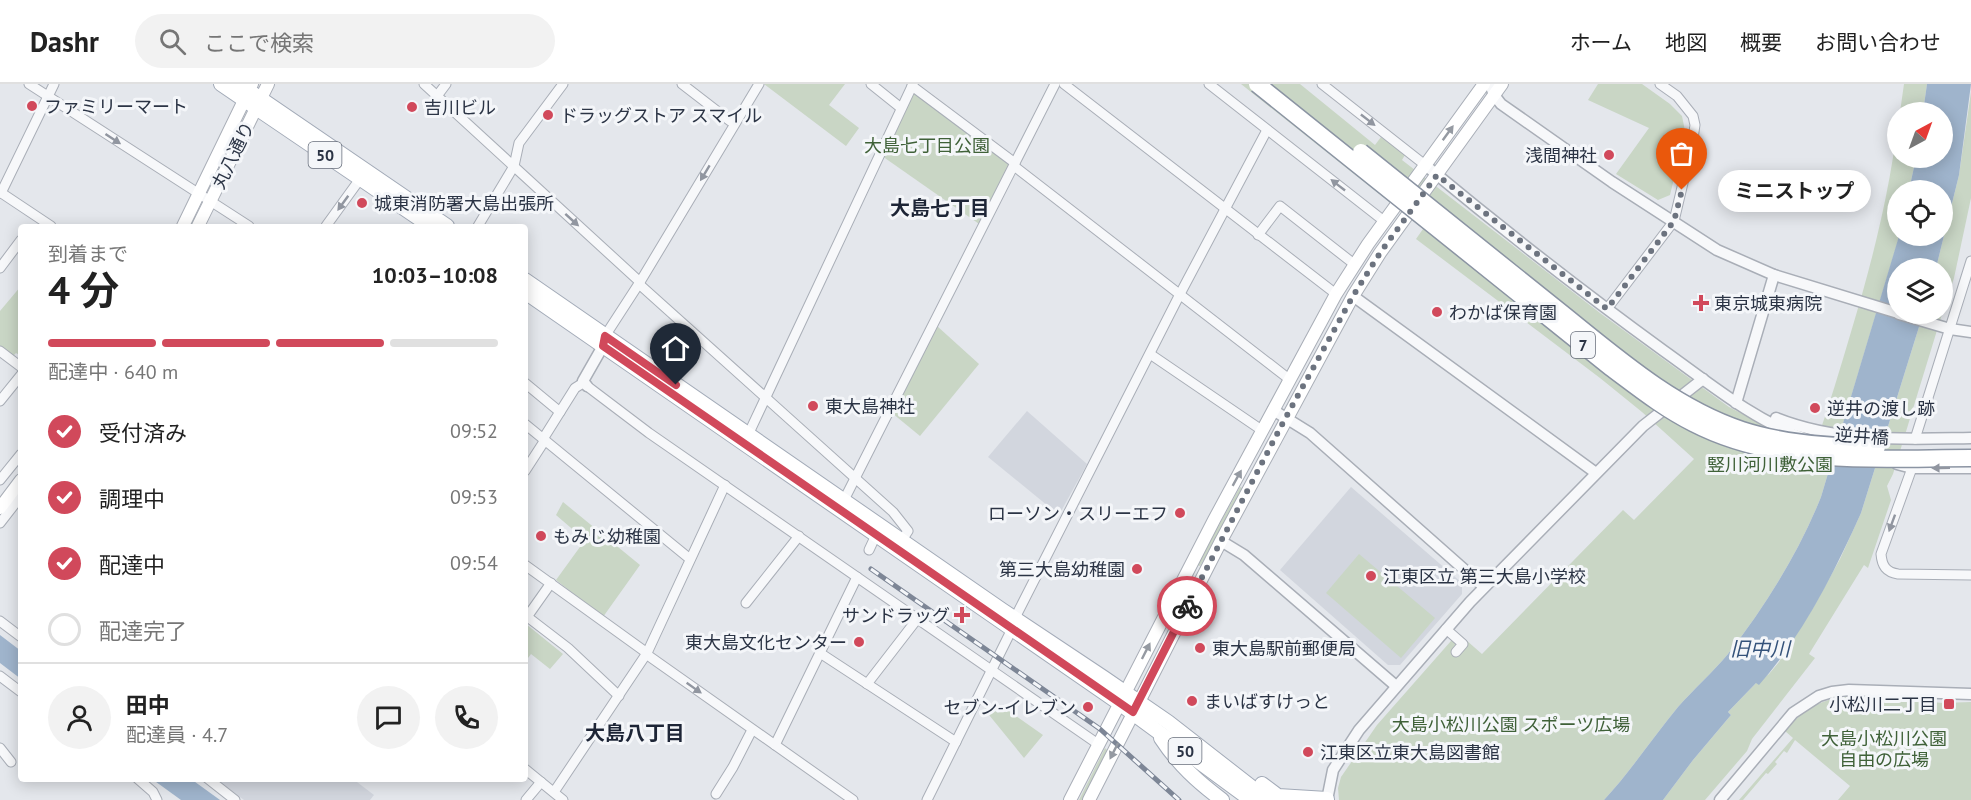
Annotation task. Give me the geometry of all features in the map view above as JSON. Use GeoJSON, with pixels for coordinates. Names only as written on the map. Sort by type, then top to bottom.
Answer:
{"type":"FeatureCollection","features":[{"type":"Feature","properties":{"kind":"highway","name":"7"},"geometry":{"type":"LineString","coordinates":[[1257,84],[1610,367],[1669,409],[1694,423],[1737,441],[1794,454],[1866,458],[1971,458]]}},
{"type":"Feature","properties":{"kind":"highway","name":"7"},"geometry":{"type":"LineString","coordinates":[[1276,84],[1618,357],[1673,397],[1700,412],[1742,430],[1783,441],[1864,447],[1971,446]]}},
{"type":"Feature","properties":{"kind":"main road","name":"50"},"geometry":{"type":"LineString","coordinates":[[221,84],[246,90],[259,104],[360,179],[427,224]]}},
{"type":"Feature","properties":{"kind":"main road","name":"丸八通り"},"geometry":{"type":"LineString","coordinates":[[199,224],[268,84]]}},
{"type":"Feature","properties":{"kind":"main road"},"geometry":{"type":"LineString","coordinates":[[1070,800],[1214,520],[1336,294],[1384,220],[1484,84]]}},
{"type":"Feature","properties":{"kind":"main road"},"geometry":{"type":"LineString","coordinates":[[1089,800],[1221,541],[1353,296],[1380,253],[1437,175],[1492,90],[1502,84]]}},
{"type":"Feature","properties":{"kind":"main road","name":"丸八通り"},"geometry":{"type":"LineString","coordinates":[[184,224],[246,90]]}},
{"type":"Feature","properties":{"kind":"main road","name":"50"},"geometry":{"type":"LineString","coordinates":[[259,104],[444,224]]}},
{"type":"Feature","properties":{"kind":"main road","name":"50"},"geometry":{"type":"LineString","coordinates":[[528,282],[604,341],[876,535],[1014,624],[1136,707],[1168,722],[1267,799]]}},
{"type":"Feature","properties":{"kind":"main road","name":"50"},"geometry":{"type":"LineString","coordinates":[[528,294],[604,341],[844,500],[902,540],[1014,624]]}},
{"type":"Feature","properties":{"kind":"main road"},"geometry":{"type":"LineString","coordinates":[[0,498],[18,475]]}},
{"type":"Feature","properties":{"kind":"main road"},"geometry":{"type":"LineString","coordinates":[[0,508],[18,484]]}},
{"type":"Feature","properties":{"kind":"main road","name":"50"},"geometry":{"type":"LineString","coordinates":[[1136,707],[1153,727],[1251,800]]}},
{"type":"Feature","properties":{"kind":"main road"},"geometry":{"type":"LineString","coordinates":[[1168,722],[1205,740],[1278,796],[1327,800]]}},
{"type":"Feature","properties":{"kind":"main road"},"geometry":{"type":"LineString","coordinates":[[1153,727],[1193,778],[1222,800]]}},
{"type":"Feature","properties":{"kind":"street"},"geometry":{"type":"LineString","coordinates":[[29,84],[246,224]]}},
{"type":"Feature","properties":{"kind":"street"},"geometry":{"type":"LineString","coordinates":[[48,224],[2,196],[54,84]]}},
{"type":"Feature","properties":{"kind":"street"},"geometry":{"type":"LineString","coordinates":[[424,84],[893,512],[908,531],[902,540]]}},
{"type":"Feature","properties":{"kind":"street"},"geometry":{"type":"LineString","coordinates":[[437,96],[446,84]]}},
{"type":"Feature","properties":{"kind":"street"},"geometry":{"type":"LineString","coordinates":[[479,224],[514,166],[519,143],[563,84]]}},
{"type":"Feature","properties":{"kind":"street"},"geometry":{"type":"LineString","coordinates":[[682,84],[733,122]]}},
{"type":"Feature","properties":{"kind":"street"},"geometry":{"type":"LineString","coordinates":[[759,84],[733,122],[604,341],[583,381],[585,385],[649,433],[1098,744]]}},
{"type":"Feature","properties":{"kind":"street"},"geometry":{"type":"LineString","coordinates":[[871,84],[902,108]]}},
{"type":"Feature","properties":{"kind":"street"},"geometry":{"type":"LineString","coordinates":[[844,500],[1054,84]]}},
{"type":"Feature","properties":{"kind":"street"},"geometry":{"type":"LineString","coordinates":[[1064,84],[1336,294]]}},
{"type":"Feature","properties":{"kind":"street"},"geometry":{"type":"LineString","coordinates":[[1209,84],[1384,220]]}},
{"type":"Feature","properties":{"kind":"street"},"geometry":{"type":"LineString","coordinates":[[1322,84],[1607,309],[1736,403],[1764,420],[1912,468],[1971,468]]}},
{"type":"Feature","properties":{"kind":"street"},"geometry":{"type":"LineString","coordinates":[[1607,309],[1674,221],[1695,125],[1693,116],[1686,106],[1660,84]]}},
{"type":"Feature","properties":{"kind":"street"},"geometry":{"type":"LineString","coordinates":[[748,435],[913,85],[1289,379]]}},
{"type":"Feature","properties":{"kind":"street"},"geometry":{"type":"LineString","coordinates":[[1492,90],[1501,104],[1612,182],[1717,250],[1774,275],[1887,310]]}},
{"type":"Feature","properties":{"kind":"street"},"geometry":{"type":"LineString","coordinates":[[927,800],[1180,294],[1267,130]]}},
{"type":"Feature","properties":{"kind":"street"},"geometry":{"type":"LineString","coordinates":[[327,224],[360,179]]}},
{"type":"Feature","properties":{"kind":"street"},"geometry":{"type":"LineString","coordinates":[[1258,235],[1281,206],[1354,264]]}},
{"type":"Feature","properties":{"kind":"street"},"geometry":{"type":"LineString","coordinates":[[34,224],[38,218]]}},
{"type":"Feature","properties":{"kind":"street"},"geometry":{"type":"LineString","coordinates":[[0,268],[18,244]]}},
{"type":"Feature","properties":{"kind":"street"},"geometry":{"type":"LineString","coordinates":[[1915,439],[1971,261]]}},
{"type":"Feature","properties":{"kind":"street"},"geometry":{"type":"LineString","coordinates":[[1736,403],[1774,275]]}},
{"type":"Feature","properties":{"kind":"street"},"geometry":{"type":"LineString","coordinates":[[1353,296],[1596,473]]}},
{"type":"Feature","properties":{"kind":"street"},"geometry":{"type":"LineString","coordinates":[[1934,324],[1971,332]]}},
{"type":"Feature","properties":{"kind":"street"},"geometry":{"type":"LineString","coordinates":[[0,351],[18,365]]}},
{"type":"Feature","properties":{"kind":"street"},"geometry":{"type":"LineString","coordinates":[[1150,354],[1263,431]]}},
{"type":"Feature","properties":{"kind":"street"},"geometry":{"type":"LineString","coordinates":[[0,401],[18,379]]}},
{"type":"Feature","properties":{"kind":"street"},"geometry":{"type":"LineString","coordinates":[[1327,800],[1333,770],[1339,760],[1370,716],[1446,629],[1484,587],[1654,416],[1703,379]]}},
{"type":"Feature","properties":{"kind":"street"},"geometry":{"type":"LineString","coordinates":[[528,385],[560,412]]}},
{"type":"Feature","properties":{"kind":"street"},"geometry":{"type":"LineString","coordinates":[[528,466],[575,388],[585,385]]}},
{"type":"Feature","properties":{"kind":"street"},"geometry":{"type":"LineString","coordinates":[[1273,410],[1310,433],[1484,587]]}},
{"type":"Feature","properties":{"kind":"street"},"geometry":{"type":"LineString","coordinates":[[528,427],[690,559]]}},
{"type":"Feature","properties":{"kind":"street","name":"逆井橋"},"geometry":{"type":"LineString","coordinates":[[1806,434],[1855,438],[1971,438]]}},
{"type":"Feature","properties":{"kind":"street"},"geometry":{"type":"LineString","coordinates":[[0,480],[3,469],[18,456]]}},
{"type":"Feature","properties":{"kind":"street"},"geometry":{"type":"LineString","coordinates":[[1912,468],[1881,554],[1882,564],[1890,573],[1898,574],[1971,575]]}},
{"type":"Feature","properties":{"kind":"street"},"geometry":{"type":"LineString","coordinates":[[554,792],[647,654],[725,485]]}},
{"type":"Feature","properties":{"kind":"street"},"geometry":{"type":"LineString","coordinates":[[0,523],[18,500]]}},
{"type":"Feature","properties":{"kind":"street"},"geometry":{"type":"LineString","coordinates":[[869,550],[876,535]]}},
{"type":"Feature","properties":{"kind":"street"},"geometry":{"type":"LineString","coordinates":[[746,603],[799,536]]}},
{"type":"Feature","properties":{"kind":"street"},"geometry":{"type":"LineString","coordinates":[[1221,541],[1244,555],[1396,686]]}},
{"type":"Feature","properties":{"kind":"street"},"geometry":{"type":"LineString","coordinates":[[528,567],[752,730],[853,800]]}},
{"type":"Feature","properties":{"kind":"street"},"geometry":{"type":"LineString","coordinates":[[775,746],[857,577]]}},
{"type":"Feature","properties":{"kind":"street"},"geometry":{"type":"LineString","coordinates":[[528,613],[551,583]]}},
{"type":"Feature","properties":{"kind":"street"},"geometry":{"type":"LineString","coordinates":[[528,618],[568,648],[619,696]]}},
{"type":"Feature","properties":{"kind":"street"},"geometry":{"type":"LineString","coordinates":[[867,684],[918,618]]}},
{"type":"Feature","properties":{"kind":"street"},"geometry":{"type":"LineString","coordinates":[[0,621],[18,635]]}},
{"type":"Feature","properties":{"kind":"street"},"geometry":{"type":"LineString","coordinates":[[1446,629],[1463,644],[1456,652]]}},
{"type":"Feature","properties":{"kind":"street"},"geometry":{"type":"LineString","coordinates":[[820,653],[956,742]]}},
{"type":"Feature","properties":{"kind":"street"},"geometry":{"type":"LineString","coordinates":[[0,676],[18,690]]}},
{"type":"Feature","properties":{"kind":"street"},"geometry":{"type":"LineString","coordinates":[[1720,800],[1793,713],[1819,696],[1849,690],[1971,694]]}},
{"type":"Feature","properties":{"kind":"street"},"geometry":{"type":"LineString","coordinates":[[716,794],[752,730]]}},
{"type":"Feature","properties":{"kind":"street"},"geometry":{"type":"LineString","coordinates":[[0,748],[11,762]]}},
{"type":"Feature","properties":{"kind":"street"},"geometry":{"type":"LineString","coordinates":[[528,771],[563,800]]}},
{"type":"Feature","properties":{"kind":"street"},"geometry":{"type":"LineString","coordinates":[[142,782],[153,792],[157,800]]}},
{"type":"Feature","properties":{"kind":"street"},"geometry":{"type":"LineString","coordinates":[[212,782],[235,800]]}},
{"type":"Feature","properties":{"kind":"street"},"geometry":{"type":"LineString","coordinates":[[526,800],[541,782]]}},
{"type":"Feature","properties":{"kind":"shaded area"},"geometry":{"type":"Polygon","coordinates":[[[1027,411],[1087,464],[1059,515],[988,457],[1027,411]]]}},
{"type":"Feature","properties":{"kind":"shaded area","name":"江東区立 第三大島小学校"},"geometry":{"type":"Polygon","coordinates":[[[1351,487],[1462,583],[1462,594],[1400,665],[1388,665],[1280,570],[1351,487]]]}},
{"type":"Feature","properties":{"kind":"shaded area"},"geometry":{"type":"Polygon","coordinates":[[[219,782],[357,782],[374,795],[370,800],[244,800],[219,782]]]}},
{"type":"Feature","properties":{"kind":"green space"},"geometry":{"type":"Polygon","coordinates":[[[764,84],[845,84],[829,105],[859,128],[846,146],[764,84]]]}},
{"type":"Feature","properties":{"kind":"green space"},"geometry":{"type":"Polygon","coordinates":[[[1241,84],[1300,84],[1375,145],[1381,137],[1405,155],[1402,160],[1600,313],[1729,407],[1762,424],[1816,443],[1858,307],[1887,191],[1887,246],[1896,246],[1893,258],[1887,258],[1887,277],[1821,497],[1812,518],[1780,578],[1742,636],[1722,661],[1678,707],[1604,800],[1339,800],[1338,788],[1341,777],[1377,725],[1458,633],[1482,654],[1623,510],[1634,520],[1694,459],[1600,378],[1416,239],[1423,229],[1241,84]]]}},
{"type":"Feature","properties":{"kind":"green space"},"geometry":{"type":"Polygon","coordinates":[[[1598,84],[1642,84],[1670,104],[1682,116],[1685,131],[1670,195],[1658,200],[1616,174],[1649,128],[1588,100],[1598,84]]]}},
{"type":"Feature","properties":{"kind":"green space"},"geometry":{"type":"Polygon","coordinates":[[[1904,84],[1927,84],[1924,102],[1901,102],[1904,84]]]}},
{"type":"Feature","properties":{"kind":"green space","name":"大島七丁目公園"},"geometry":{"type":"Polygon","coordinates":[[[915,91],[1012,166],[982,226],[882,156],[911,93],[915,91]]]}},
{"type":"Feature","properties":{"kind":"green space"},"geometry":{"type":"Polygon","coordinates":[[[1971,92],[1971,198],[1953,281],[1953,258],[1938,258],[1941,246],[1953,246],[1953,199],[1959,175],[1971,92]]]}},
{"type":"Feature","properties":{"kind":"green space"},"geometry":{"type":"Polygon","coordinates":[[[1891,168],[1914,168],[1911,180],[1889,180],[1891,168]]]}},
{"type":"Feature","properties":{"kind":"green space"},"geometry":{"type":"Polygon","coordinates":[[[18,290],[18,354],[16,353],[13,356],[0,346],[0,311],[18,290]]]}},
{"type":"Feature","properties":{"kind":"green space"},"geometry":{"type":"Polygon","coordinates":[[[1920,324],[1939,324],[1893,474],[1887,486],[1891,500],[1868,568],[1864,565],[1809,654],[1815,658],[1752,739],[1747,751],[1705,800],[1663,800],[1731,715],[1728,712],[1779,662],[1840,559],[1861,513],[1920,324]]]}},
{"type":"Feature","properties":{"kind":"green space"},"geometry":{"type":"Polygon","coordinates":[[[937,326],[979,364],[920,436],[892,413],[937,326]]]}},
{"type":"Feature","properties":{"kind":"green space"},"geometry":{"type":"Polygon","coordinates":[[[1240,487],[1242,488],[1211,548],[1200,566],[1197,565],[1240,487]]]}},
{"type":"Feature","properties":{"kind":"green space"},"geometry":{"type":"Polygon","coordinates":[[[563,502],[640,565],[603,617],[556,580],[585,540],[556,515],[563,502]]]}},
{"type":"Feature","properties":{"kind":"green space"},"geometry":{"type":"Polygon","coordinates":[[[1359,554],[1435,618],[1401,658],[1326,593],[1359,554]]]}},
{"type":"Feature","properties":{"kind":"green space"},"geometry":{"type":"Polygon","coordinates":[[[528,626],[563,654],[550,669],[531,654],[528,658],[528,626]]]}},
{"type":"Feature","properties":{"kind":"green space","name":"大島小松川公園 自由の広場"},"geometry":{"type":"Polygon","coordinates":[[[1851,695],[1943,703],[1971,702],[1971,800],[1838,800],[1850,786],[1795,740],[1787,753],[1784,751],[1775,762],[1777,764],[1768,774],[1766,773],[1743,800],[1739,800],[1793,738],[1785,731],[1800,716],[1822,702],[1851,695]]]}},
{"type":"Feature","properties":{"kind":"green space"},"geometry":{"type":"Polygon","coordinates":[[[986,705],[998,713],[1003,707],[1043,735],[1024,758],[985,710],[986,705]]]}},
{"type":"Feature","properties":{"kind":"green space"},"geometry":{"type":"Polygon","coordinates":[[[1105,748],[1108,751],[1083,800],[1079,800],[1105,748]]]}},
{"type":"Feature","properties":{"kind":"water","name":"旧中川"},"geometry":{"type":"Polygon","coordinates":[[[1927,84],[1971,84],[1959,175],[1953,199],[1953,180],[1911,180],[1914,168],[1953,168],[1953,102],[1924,102],[1927,84]]]}},
{"type":"Feature","properties":{"kind":"water","name":"旧中川"},"geometry":{"type":"Polygon","coordinates":[[[1896,246],[1941,246],[1938,258],[1892,258],[1896,246]]]}},
{"type":"Feature","properties":{"kind":"water","name":"旧中川"},"geometry":{"type":"Polygon","coordinates":[[[1887,276],[1887,324],[1920,324],[1861,513],[1828,581],[1775,666],[1759,685],[1756,683],[1728,712],[1731,715],[1663,800],[1604,800],[1678,707],[1728,654],[1755,617],[1802,538],[1821,497],[1887,276]]]}},
{"type":"Feature","properties":{"kind":"water"},"geometry":{"type":"Polygon","coordinates":[[[0,635],[18,649],[18,677],[0,663],[0,635]]]}},
{"type":"Feature","properties":{"kind":"water"},"geometry":{"type":"Polygon","coordinates":[[[156,782],[195,782],[220,800],[181,800],[156,782]]]}},
{"type":"Feature","properties":{"kind":"railway"},"geometry":{"type":"LineString","coordinates":[[871,569],[1100,729],[1179,800]]}},
{"type":"Feature","properties":{"kind":"way so far"},"geometry":{"type":"LineString","coordinates":[[1187,606],[1286,417],[1353,296],[1380,253],[1437,175],[1607,309],[1674,221],[1682,190]]}},
{"type":"Feature","properties":{"kind":"place","name":"ファミリーマート"},"geometry":{"type":"Point","coordinates":[32,106]}},
{"type":"Feature","properties":{"kind":"place","name":"吉川ビル"},"geometry":{"type":"Point","coordinates":[412,107]}},
{"type":"Feature","properties":{"kind":"place","name":"ドラッグストア スマイル"},"geometry":{"type":"Point","coordinates":[548,115]}},
{"type":"Feature","properties":{"kind":"place","name":"浅間神社"},"geometry":{"type":"Point","coordinates":[1609,155]}},
{"type":"Feature","properties":{"kind":"place","name":"ミニストップ"},"geometry":{"type":"Point","coordinates":[1682,190]}},
{"type":"Feature","properties":{"kind":"place","name":"城東消防署大島出張所"},"geometry":{"type":"Point","coordinates":[362,203]}},
{"type":"Feature","properties":{"kind":"place","name":"東京城東病院"},"geometry":{"type":"Point","coordinates":[1701,303]}},
{"type":"Feature","properties":{"kind":"place","name":"わかば保育園"},"geometry":{"type":"Point","coordinates":[1437,312]}},
{"type":"Feature","properties":{"kind":"place","name":"東大島神社"},"geometry":{"type":"Point","coordinates":[813,406]}},
{"type":"Feature","properties":{"kind":"place","name":"逆井の渡し跡"},"geometry":{"type":"Point","coordinates":[1815,408]}},
{"type":"Feature","properties":{"kind":"place","name":"ローソン・スリーエフ"},"geometry":{"type":"Point","coordinates":[1180,513]}},
{"type":"Feature","properties":{"kind":"place","name":"もみじ幼稚園"},"geometry":{"type":"Point","coordinates":[541,536]}},
{"type":"Feature","properties":{"kind":"place","name":"第三大島幼稚園"},"geometry":{"type":"Point","coordinates":[1137,569]}},
{"type":"Feature","properties":{"kind":"place","name":"江東区立 第三大島小学校"},"geometry":{"type":"Point","coordinates":[1371,576]}},
{"type":"Feature","properties":{"kind":"place","name":"サンドラッグ"},"geometry":{"type":"Point","coordinates":[962,615]}},
{"type":"Feature","properties":{"kind":"place","name":"東大島文化センター"},"geometry":{"type":"Point","coordinates":[859,642]}},
{"type":"Feature","properties":{"kind":"place","name":"東大島駅前郵便局"},"geometry":{"type":"Point","coordinates":[1200,648]}},
{"type":"Feature","properties":{"kind":"place","name":"まいばすけっと"},"geometry":{"type":"Point","coordinates":[1192,701]}},
{"type":"Feature","properties":{"kind":"place","name":"小松川二丁目"},"geometry":{"type":"Point","coordinates":[1949,704]}},
{"type":"Feature","properties":{"kind":"place","name":"セブン-イレブン"},"geometry":{"type":"Point","coordinates":[1088,707]}},
{"type":"Feature","properties":{"kind":"place","name":"江東区立東大島図書館"},"geometry":{"type":"Point","coordinates":[1308,752]}},
{"type":"Feature","properties":{"kind":"district","name":"大島七丁目"},"geometry":{"type":"Point","coordinates":[940,208]}},
{"type":"Feature","properties":{"kind":"district","name":"大島八丁目"},"geometry":{"type":"Point","coordinates":[635,733]}},
{"type":"Feature","properties":{"kind":"route"},"geometry":{"type":"LineString","coordinates":[[676,385],[605,336],[603,346],[1133,712],[1187,606]]}},
{"type":"Feature","properties":{"kind":"park label","name":"竪川河川敷公園"},"geometry":{"type":"Point","coordinates":[1770,464]}},
{"type":"Feature","properties":{"kind":"park label","name":"大島小松川公園 スポーツ広場"},"geometry":{"type":"Point","coordinates":[1511,724]}}]}
